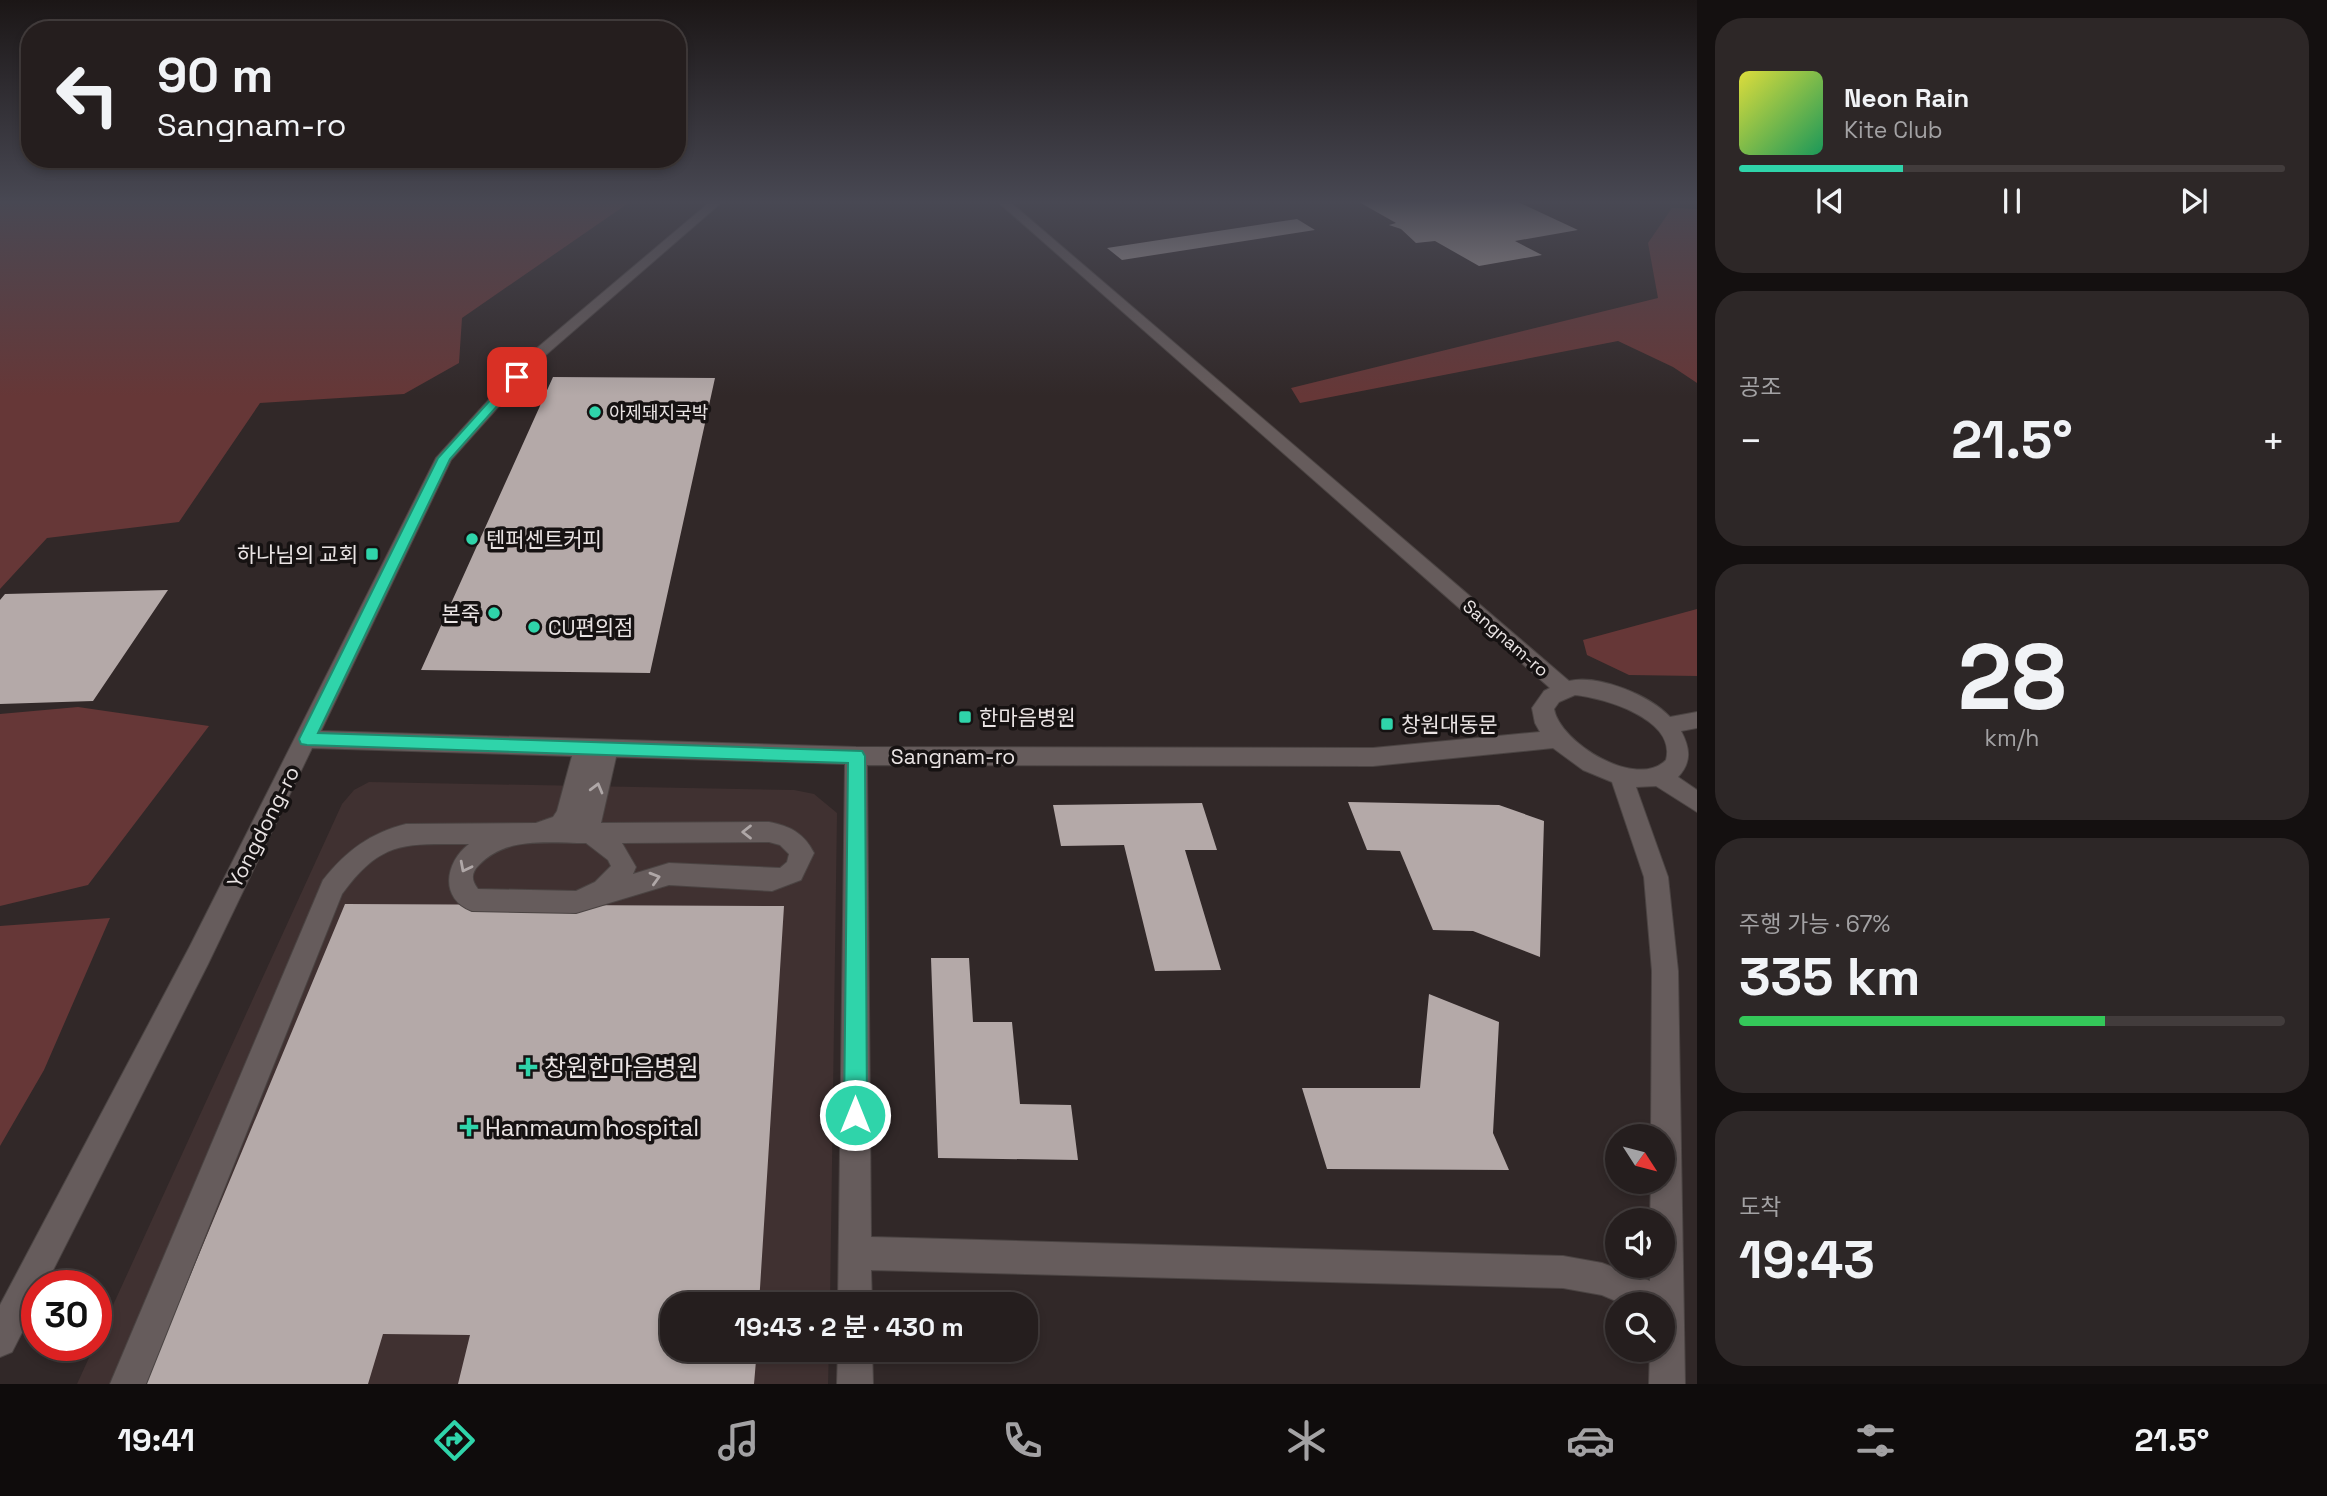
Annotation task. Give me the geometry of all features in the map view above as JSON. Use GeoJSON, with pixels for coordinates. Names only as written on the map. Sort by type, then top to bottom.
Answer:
{"type":"FeatureCollection","features":[{"type":"Feature","properties":{"kind":"street","name":"Yongdong-ro"},"geometry":{"type":"LineString","coordinates":[[0,1340],[200,955],[444,458],[535,357],[641,267]]}},
{"type":"Feature","properties":{"kind":"street","name":"Sangnam-ro"},"geometry":{"type":"LineString","coordinates":[[1078,267],[1565,689]]}},
{"type":"Feature","properties":{"kind":"street"},"geometry":{"type":"LineString","coordinates":[[1594,688],[1617,694],[1639,705],[1665,726],[1679,746],[1680,760],[1674,771],[1661,778],[1643,779],[1621,776],[1578,758],[1556,739],[1543,712],[1546,699],[1557,691],[1594,688]]}},
{"type":"Feature","properties":{"kind":"street"},"geometry":{"type":"LineString","coordinates":[[1665,726],[1697,720]]}},
{"type":"Feature","properties":{"kind":"street","name":"Sangnam-ro"},"geometry":{"type":"LineString","coordinates":[[307,739],[856,756],[1373,757],[1556,739]]}},
{"type":"Feature","properties":{"kind":"street"},"geometry":{"type":"LineString","coordinates":[[589,832],[596,748]]}},
{"type":"Feature","properties":{"kind":"street"},"geometry":{"type":"LineString","coordinates":[[128,1384],[332,888],[345,869],[365,851],[387,838],[396,836],[516,834],[589,832],[769,832],[786,835],[796,842],[802,853],[795,872],[786,878],[772,880],[669,874],[576,902],[472,900],[461,890],[459,880],[464,864],[474,852],[495,840],[516,834],[545,831],[561,824],[568,814],[596,748]]}},
{"type":"Feature","properties":{"kind":"street"},"geometry":{"type":"LineString","coordinates":[[855,1292],[856,756]]}},
{"type":"Feature","properties":{"kind":"street"},"geometry":{"type":"LineString","coordinates":[[1621,776],[1656,877],[1665,971],[1666,1292]]}},
{"type":"Feature","properties":{"kind":"street"},"geometry":{"type":"LineString","coordinates":[[1661,778],[1697,802]]}},
{"type":"Feature","properties":{"kind":"street"},"geometry":{"type":"LineString","coordinates":[[589,832],[617,853],[624,867],[619,877],[590,898]]}},
{"type":"Feature","properties":{"kind":"street"},"geometry":{"type":"LineString","coordinates":[[855,1254],[1563,1272],[1602,1279],[1635,1292]]}},
{"type":"Feature","properties":{"kind":"street"},"geometry":{"type":"LineString","coordinates":[[855,1362],[855,1384]]}},
{"type":"Feature","properties":{"kind":"street"},"geometry":{"type":"LineString","coordinates":[[1667,1362],[1667,1384]]}},
{"type":"Feature","properties":{"kind":"shaded area"},"geometry":{"type":"Polygon","coordinates":[[[0,267],[536,267],[462,318],[459,363],[404,394],[260,403],[179,522],[47,538],[0,589],[0,267]]]}},
{"type":"Feature","properties":{"kind":"shaded area"},"geometry":{"type":"Polygon","coordinates":[[[1652,267],[1697,267],[1697,383],[1673,367],[1618,341],[1300,403],[1291,388],[1658,298],[1652,267]]]}},
{"type":"Feature","properties":{"kind":"shaded area"},"geometry":{"type":"Polygon","coordinates":[[[1697,609],[1697,676],[1629,675],[1587,655],[1583,640],[1697,609]]]}},
{"type":"Feature","properties":{"kind":"shaded area"},"geometry":{"type":"Polygon","coordinates":[[[78,707],[209,726],[88,885],[0,906],[0,714],[78,707]]]}},
{"type":"Feature","properties":{"kind":"shaded area","name":"창원한마음병원"},"geometry":{"type":"Polygon","coordinates":[[[369,782],[794,790],[814,794],[837,813],[830,1292],[660,1292],[660,1362],[829,1362],[828,1384],[77,1384],[88,1361],[112,1361],[112,1307],[342,804],[354,790],[369,782]]]}},
{"type":"Feature","properties":{"kind":"shaded area"},"geometry":{"type":"Polygon","coordinates":[[[110,918],[44,1070],[0,1146],[0,926],[110,918]]]}},
{"type":"Feature","properties":{"kind":"building"},"geometry":{"type":"Polygon","coordinates":[[[553,377],[715,378],[650,673],[421,670],[553,377]]]}},
{"type":"Feature","properties":{"kind":"building"},"geometry":{"type":"Polygon","coordinates":[[[168,590],[93,701],[0,704],[0,600],[5,594],[168,590]]]}},
{"type":"Feature","properties":{"kind":"building"},"geometry":{"type":"Polygon","coordinates":[[[1348,802],[1499,805],[1544,821],[1540,957],[1473,931],[1433,930],[1400,851],[1367,850],[1348,802]]]}},
{"type":"Feature","properties":{"kind":"building"},"geometry":{"type":"Polygon","coordinates":[[[1202,803],[1217,850],[1185,850],[1221,970],[1155,971],[1124,845],[1061,846],[1053,805],[1202,803]]]}},
{"type":"Feature","properties":{"kind":"building","name":"창원한마음병원"},"geometry":{"type":"Polygon","coordinates":[[[345,904],[784,906],[760,1292],[660,1292],[660,1362],[756,1362],[754,1384],[458,1384],[470,1335],[383,1334],[368,1384],[145,1384],[345,904]]]}},
{"type":"Feature","properties":{"kind":"building"},"geometry":{"type":"Polygon","coordinates":[[[931,958],[969,958],[973,1022],[1012,1022],[1020,1104],[1071,1105],[1078,1160],[938,1158],[931,958]]]}},
{"type":"Feature","properties":{"kind":"building"},"geometry":{"type":"Polygon","coordinates":[[[1429,994],[1499,1022],[1493,1133],[1509,1170],[1327,1169],[1302,1088],[1420,1088],[1429,994]]]}},
{"type":"Feature","properties":{"kind":"place","name":"아제돼지국박"},"geometry":{"type":"Point","coordinates":[595,412]}},
{"type":"Feature","properties":{"kind":"place","name":"텐퍼센트커피"},"geometry":{"type":"Point","coordinates":[472,539]}},
{"type":"Feature","properties":{"kind":"place","name":"하나님의 교회"},"geometry":{"type":"Point","coordinates":[372,554]}},
{"type":"Feature","properties":{"kind":"place","name":"본죽"},"geometry":{"type":"Point","coordinates":[494,613]}},
{"type":"Feature","properties":{"kind":"place","name":"CU편의점"},"geometry":{"type":"Point","coordinates":[534,627]}},
{"type":"Feature","properties":{"kind":"place","name":"한마음병원"},"geometry":{"type":"Point","coordinates":[965,717]}},
{"type":"Feature","properties":{"kind":"place","name":"창원대동문"},"geometry":{"type":"Point","coordinates":[1387,724]}},
{"type":"Feature","properties":{"kind":"place","name":"창원한마음병원"},"geometry":{"type":"Point","coordinates":[528,1067]}},
{"type":"Feature","properties":{"kind":"place","name":"Hanmaum hospital"},"geometry":{"type":"Point","coordinates":[469,1127]}},
{"type":"Feature","properties":{"kind":"route"},"geometry":{"type":"LineString","coordinates":[[517,377],[444,458],[307,739],[856,756],[855,1115]]}}]}
